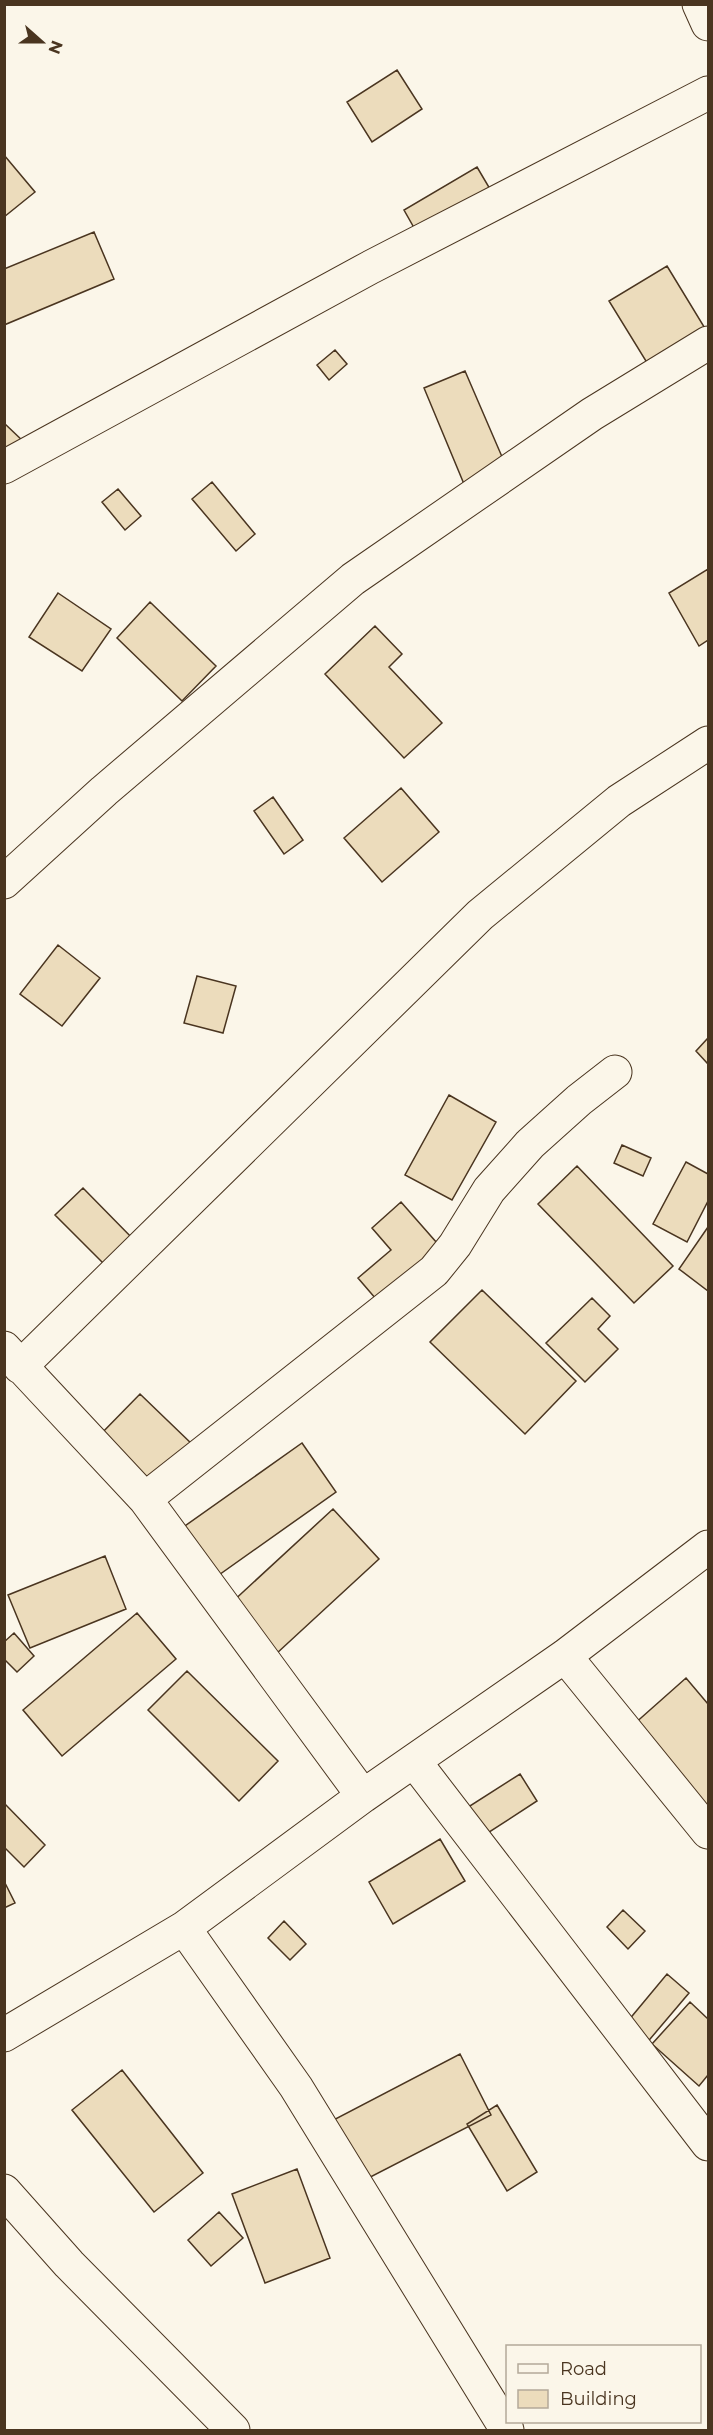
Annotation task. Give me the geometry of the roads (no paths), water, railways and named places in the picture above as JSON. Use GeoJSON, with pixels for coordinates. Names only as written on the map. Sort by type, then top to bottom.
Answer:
{"type":"FeatureCollection","features":[{"type":"Feature","properties":{"kind":"street"},"geometry":{"type":"LineString","coordinates":[[699,4],[708,24]]}},
{"type":"Feature","properties":{"kind":"street"},"geometry":{"type":"LineString","coordinates":[[4,467],[371,267],[708,93]]}},
{"type":"Feature","properties":{"kind":"street"},"geometry":{"type":"LineString","coordinates":[[4,882],[104,791],[353,579],[592,414],[708,343]]}},
{"type":"Feature","properties":{"kind":"street"},"geometry":{"type":"LineString","coordinates":[[363,1796],[145,1499],[12,1357],[480,915],[619,801],[708,743]]}},
{"type":"Feature","properties":{"kind":"street"},"geometry":{"type":"LineString","coordinates":[[145,1499],[434,1271],[455,1245],[489,1190],[530,1144],[579,1100],[615,1072]]}},
{"type":"Feature","properties":{"kind":"street"},"geometry":{"type":"LineString","coordinates":[[4,2035],[184,1928],[363,1796],[565,1656],[708,1547]]}},
{"type":"Feature","properties":{"kind":"street"},"geometry":{"type":"LineString","coordinates":[[565,1656],[708,1832]]}},
{"type":"Feature","properties":{"kind":"street"},"geometry":{"type":"LineString","coordinates":[[414,1761],[708,2144]]}},
{"type":"Feature","properties":{"kind":"street"},"geometry":{"type":"LineString","coordinates":[[184,1928],[296,2086],[507,2430]]}},
{"type":"Feature","properties":{"kind":"street"},"geometry":{"type":"LineString","coordinates":[[4,2191],[69,2264],[232,2430]]}}]}
